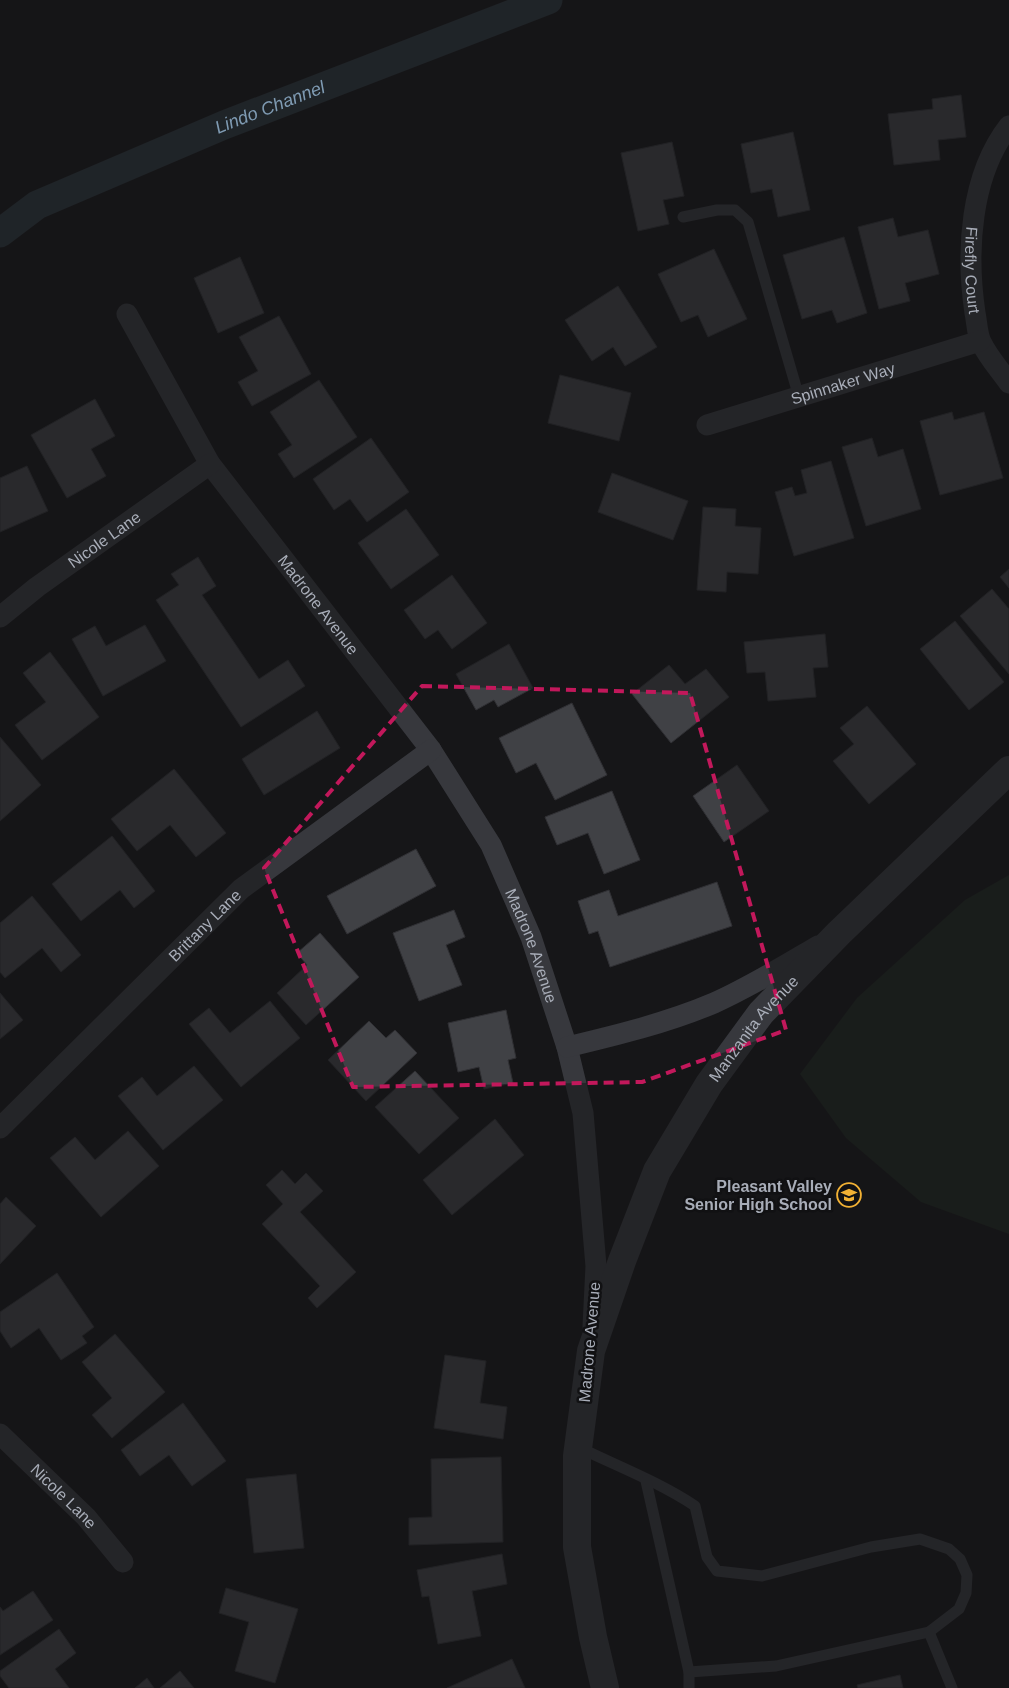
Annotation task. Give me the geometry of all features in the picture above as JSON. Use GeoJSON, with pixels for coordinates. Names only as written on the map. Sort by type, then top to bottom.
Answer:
{"type":"FeatureCollection","features":[{"type":"Feature","properties":{"kind":"street","name":"Firefly Court"},"geometry":{"type":"LineString","coordinates":[[1009,126],[997,142],[979,190],[972,234],[972,290],[980,341],[1009,383]]}},
{"type":"Feature","properties":{"kind":"street","name":"Madrone Avenue"},"geometry":{"type":"LineString","coordinates":[[127,314],[210,464],[432,750],[491,845],[531,937],[567,1046],[583,1113],[596,1266],[592,1351],[578,1447],[577,1546],[593,1637],[605,1688]]}},
{"type":"Feature","properties":{"kind":"street","name":"Spinnaker Way"},"geometry":{"type":"LineString","coordinates":[[707,425],[980,341]]}},
{"type":"Feature","properties":{"kind":"street","name":"Nicole Lane"},"geometry":{"type":"LineString","coordinates":[[0,617],[37,587],[210,464]]}},
{"type":"Feature","properties":{"kind":"street","name":"Brittany Lane"},"geometry":{"type":"LineString","coordinates":[[0,1128],[241,889],[432,750]]}},
{"type":"Feature","properties":{"kind":"street","name":"Manzanita Avenue"},"geometry":{"type":"LineString","coordinates":[[592,1351],[622,1260],[657,1171],[709,1084],[761,1013],[838,933],[1009,770]]}},
{"type":"Feature","properties":{"kind":"street"},"geometry":{"type":"LineString","coordinates":[[567,1046],[644,1028],[714,1003],[768,976],[838,933]]}},
{"type":"Feature","properties":{"kind":"street","name":"Nicole Lane"},"geometry":{"type":"LineString","coordinates":[[0,1434],[86,1517],[123,1562]]}},
{"type":"Feature","properties":{"kind":"lane"},"geometry":{"type":"LineString","coordinates":[[683,217],[717,210],[735,210],[748,222],[799,397]]}},
{"type":"Feature","properties":{"kind":"lane"},"geometry":{"type":"LineString","coordinates":[[578,1447],[646,1481],[670,1489],[695,1506],[707,1557],[717,1571],[762,1576],[870,1547],[920,1539],[949,1549],[960,1559],[967,1575],[966,1593],[959,1609],[929,1632],[776,1666],[689,1672]]}},
{"type":"Feature","properties":{"kind":"lane"},"geometry":{"type":"LineString","coordinates":[[646,1481],[689,1672],[689,1688]]}},
{"type":"Feature","properties":{"kind":"lane"},"geometry":{"type":"LineString","coordinates":[[929,1632],[952,1688]]}},
{"type":"Feature","properties":{"kind":"highlighted area"},"geometry":{"type":"Polygon","coordinates":[[[422,686],[690,693],[786,1030],[642,1082],[353,1087],[264,868],[422,686]]]}},
{"type":"Feature","properties":{"kind":"shaded area"},"geometry":{"type":"Polygon","coordinates":[[[1009,875],[1009,1234],[921,1202],[846,1138],[800,1074],[857,998],[965,900],[1009,875]]]}},
{"type":"Feature","properties":{"kind":"building"},"geometry":{"type":"Polygon","coordinates":[[[961,95],[966,137],[938,140],[940,160],[894,165],[888,114],[933,109],[932,99],[961,95]]]}},
{"type":"Feature","properties":{"kind":"building"},"geometry":{"type":"Polygon","coordinates":[[[793,132],[810,210],[778,217],[772,189],[751,193],[741,144],[793,132]]]}},
{"type":"Feature","properties":{"kind":"building"},"geometry":{"type":"Polygon","coordinates":[[[672,142],[684,196],[663,200],[669,224],[638,231],[621,153],[672,142]]]}},
{"type":"Feature","properties":{"kind":"building"},"geometry":{"type":"Polygon","coordinates":[[[893,218],[898,237],[928,230],[939,274],[905,283],[910,301],[879,309],[858,227],[893,218]]]}},
{"type":"Feature","properties":{"kind":"building"},"geometry":{"type":"Polygon","coordinates":[[[844,237],[867,313],[837,323],[832,310],[802,319],[783,255],[844,237]]]}},
{"type":"Feature","properties":{"kind":"building"},"geometry":{"type":"Polygon","coordinates":[[[714,249],[747,319],[708,337],[698,315],[681,322],[658,274],[714,249]]]}},
{"type":"Feature","properties":{"kind":"building"},"geometry":{"type":"Polygon","coordinates":[[[240,257],[264,313],[218,333],[194,278],[240,257]]]}},
{"type":"Feature","properties":{"kind":"building"},"geometry":{"type":"Polygon","coordinates":[[[618,286],[657,347],[625,366],[613,347],[592,361],[565,320],[618,286]]]}},
{"type":"Feature","properties":{"kind":"building"},"geometry":{"type":"Polygon","coordinates":[[[279,316],[311,374],[252,406],[238,382],[258,371],[239,337],[279,316]]]}},
{"type":"Feature","properties":{"kind":"building"},"geometry":{"type":"Polygon","coordinates":[[[560,375],[631,393],[619,441],[548,423],[560,375]]]}},
{"type":"Feature","properties":{"kind":"building"},"geometry":{"type":"Polygon","coordinates":[[[319,380],[357,437],[294,478],[278,454],[292,445],[270,412],[319,380]]]}},
{"type":"Feature","properties":{"kind":"building"},"geometry":{"type":"Polygon","coordinates":[[[95,399],[115,436],[91,449],[106,476],[67,498],[31,435],[95,399]]]}},
{"type":"Feature","properties":{"kind":"building"},"geometry":{"type":"Polygon","coordinates":[[[952,412],[954,420],[984,412],[1003,478],[940,495],[920,421],[952,412]]]}},
{"type":"Feature","properties":{"kind":"building"},"geometry":{"type":"Polygon","coordinates":[[[371,438],[409,492],[367,522],[350,499],[334,510],[313,479],[371,438]]]}},
{"type":"Feature","properties":{"kind":"building"},"geometry":{"type":"Polygon","coordinates":[[[872,438],[878,457],[903,449],[921,509],[866,526],[842,447],[872,438]]]}},
{"type":"Feature","properties":{"kind":"building"},"geometry":{"type":"Polygon","coordinates":[[[831,461],[854,538],[794,556],[775,492],[792,487],[795,496],[807,493],[801,470],[831,461]]]}},
{"type":"Feature","properties":{"kind":"building"},"geometry":{"type":"Polygon","coordinates":[[[27,466],[48,511],[0,532],[0,478],[27,466]]]}},
{"type":"Feature","properties":{"kind":"building"},"geometry":{"type":"Polygon","coordinates":[[[612,473],[688,501],[673,540],[598,512],[612,473]]]}},
{"type":"Feature","properties":{"kind":"building"},"geometry":{"type":"Polygon","coordinates":[[[703,507],[736,509],[735,526],[761,528],[758,574],[727,572],[726,592],[697,590],[703,507]]]}},
{"type":"Feature","properties":{"kind":"building"},"geometry":{"type":"Polygon","coordinates":[[[406,509],[439,555],[391,589],[358,543],[406,509]]]}},
{"type":"Feature","properties":{"kind":"building"},"geometry":{"type":"Polygon","coordinates":[[[198,557],[216,586],[202,595],[259,679],[288,660],[305,686],[241,727],[156,600],[179,585],[171,574],[198,557]]]}},
{"type":"Feature","properties":{"kind":"building"},"geometry":{"type":"Polygon","coordinates":[[[1009,569],[1009,588],[1000,577],[1009,569]]]}},
{"type":"Feature","properties":{"kind":"building"},"geometry":{"type":"Polygon","coordinates":[[[452,575],[487,623],[452,649],[438,630],[425,639],[404,610],[452,575]]]}},
{"type":"Feature","properties":{"kind":"building"},"geometry":{"type":"Polygon","coordinates":[[[992,589],[1009,609],[1009,674],[960,616],[992,589]]]}},
{"type":"Feature","properties":{"kind":"building"},"geometry":{"type":"Polygon","coordinates":[[[955,621],[1004,682],[969,710],[920,649],[955,621]]]}},
{"type":"Feature","properties":{"kind":"building"},"geometry":{"type":"Polygon","coordinates":[[[145,625],[166,661],[103,696],[72,639],[95,626],[106,646],[145,625]]]}},
{"type":"Feature","properties":{"kind":"building"},"geometry":{"type":"Polygon","coordinates":[[[825,634],[828,667],[813,668],[816,697],[768,701],[765,672],[747,673],[744,642],[825,634]]]}},
{"type":"Feature","properties":{"kind":"building"},"geometry":{"type":"Polygon","coordinates":[[[509,644],[533,688],[498,707],[494,700],[476,710],[456,674],[509,644]]]}},
{"type":"Feature","properties":{"kind":"building"},"geometry":{"type":"Polygon","coordinates":[[[50,652],[99,717],[42,760],[15,725],[46,702],[23,673],[50,652]]]}},
{"type":"Feature","properties":{"kind":"building"},"geometry":{"type":"Polygon","coordinates":[[[669,665],[685,684],[706,669],[729,697],[671,743],[632,694],[669,665]]]}},
{"type":"Feature","properties":{"kind":"building"},"geometry":{"type":"Polygon","coordinates":[[[572,703],[607,775],[555,800],[536,763],[516,773],[499,738],[572,703]]]}},
{"type":"Feature","properties":{"kind":"building"},"geometry":{"type":"Polygon","coordinates":[[[867,706],[916,764],[869,804],[833,761],[854,744],[840,728],[867,706]]]}},
{"type":"Feature","properties":{"kind":"building"},"geometry":{"type":"Polygon","coordinates":[[[317,711],[340,748],[264,795],[242,759],[317,711]]]}},
{"type":"Feature","properties":{"kind":"building"},"geometry":{"type":"Polygon","coordinates":[[[0,737],[41,785],[0,821],[0,737]]]}},
{"type":"Feature","properties":{"kind":"building"},"geometry":{"type":"Polygon","coordinates":[[[737,765],[769,811],[724,842],[693,796],[737,765]]]}},
{"type":"Feature","properties":{"kind":"building"},"geometry":{"type":"Polygon","coordinates":[[[174,769],[226,833],[196,857],[170,825],[137,851],[111,819],[174,769]]]}},
{"type":"Feature","properties":{"kind":"building"},"geometry":{"type":"Polygon","coordinates":[[[612,791],[640,860],[604,874],[588,833],[557,845],[545,817],[612,791]]]}},
{"type":"Feature","properties":{"kind":"building"},"geometry":{"type":"Polygon","coordinates":[[[112,836],[155,891],[134,908],[120,890],[81,921],[52,884],[112,836]]]}},
{"type":"Feature","properties":{"kind":"building"},"geometry":{"type":"Polygon","coordinates":[[[416,849],[436,886],[347,934],[327,896],[416,849]]]}},
{"type":"Feature","properties":{"kind":"building"},"geometry":{"type":"Polygon","coordinates":[[[717,882],[732,926],[610,967],[598,931],[589,934],[578,901],[609,890],[618,916],[717,882]]]}},
{"type":"Feature","properties":{"kind":"building"},"geometry":{"type":"Polygon","coordinates":[[[32,896],[81,955],[61,972],[42,948],[5,978],[0,972],[0,923],[32,896]]]}},
{"type":"Feature","properties":{"kind":"building"},"geometry":{"type":"Polygon","coordinates":[[[454,910],[465,937],[446,945],[462,985],[419,1001],[393,933],[454,910]]]}},
{"type":"Feature","properties":{"kind":"building"},"geometry":{"type":"Polygon","coordinates":[[[320,933],[359,977],[306,1025],[277,993],[307,965],[297,953],[320,933]]]}},
{"type":"Feature","properties":{"kind":"building"},"geometry":{"type":"Polygon","coordinates":[[[0,993],[23,1020],[0,1039],[0,993]]]}},
{"type":"Feature","properties":{"kind":"building"},"geometry":{"type":"Polygon","coordinates":[[[270,1001],[300,1038],[241,1087],[189,1024],[209,1008],[230,1033],[270,1001]]]}},
{"type":"Feature","properties":{"kind":"building"},"geometry":{"type":"Polygon","coordinates":[[[506,1010],[516,1058],[508,1060],[513,1083],[484,1089],[479,1067],[458,1072],[448,1023],[506,1010]]]}},
{"type":"Feature","properties":{"kind":"building"},"geometry":{"type":"Polygon","coordinates":[[[369,1021],[386,1038],[395,1030],[417,1053],[366,1101],[328,1060],[369,1021]]]}},
{"type":"Feature","properties":{"kind":"building"},"geometry":{"type":"Polygon","coordinates":[[[194,1066],[223,1100],[163,1150],[118,1096],[142,1077],[157,1096],[194,1066]]]}},
{"type":"Feature","properties":{"kind":"building"},"geometry":{"type":"Polygon","coordinates":[[[415,1071],[459,1118],[419,1154],[375,1107],[415,1071]]]}},
{"type":"Feature","properties":{"kind":"building"},"geometry":{"type":"Polygon","coordinates":[[[495,1119],[524,1155],[452,1215],[423,1180],[495,1119]]]}},
{"type":"Feature","properties":{"kind":"building"},"geometry":{"type":"Polygon","coordinates":[[[128,1131],[159,1166],[101,1217],[50,1158],[75,1137],[95,1160],[128,1131]]]}},
{"type":"Feature","properties":{"kind":"building"},"geometry":{"type":"Polygon","coordinates":[[[282,1170],[295,1184],[306,1173],[323,1191],[300,1212],[356,1272],[317,1308],[308,1298],[320,1286],[262,1224],[283,1204],[266,1185],[282,1170]]]}},
{"type":"Feature","properties":{"kind":"building"},"geometry":{"type":"Polygon","coordinates":[[[6,1197],[36,1226],[0,1264],[0,1204],[6,1197]]]}},
{"type":"Feature","properties":{"kind":"building"},"geometry":{"type":"Polygon","coordinates":[[[57,1273],[94,1327],[82,1336],[87,1343],[61,1360],[39,1328],[11,1348],[0,1331],[0,1312],[57,1273]]]}},
{"type":"Feature","properties":{"kind":"building"},"geometry":{"type":"Polygon","coordinates":[[[115,1334],[165,1392],[112,1438],[92,1415],[112,1398],[82,1362],[115,1334]]]}},
{"type":"Feature","properties":{"kind":"building"},"geometry":{"type":"Polygon","coordinates":[[[445,1355],[486,1361],[480,1403],[507,1407],[503,1439],[434,1428],[445,1355]]]}},
{"type":"Feature","properties":{"kind":"building"},"geometry":{"type":"Polygon","coordinates":[[[183,1403],[226,1461],[192,1486],[169,1455],[140,1476],[121,1450],[183,1403]]]}},
{"type":"Feature","properties":{"kind":"building"},"geometry":{"type":"Polygon","coordinates":[[[501,1457],[503,1542],[409,1545],[409,1518],[432,1517],[431,1459],[501,1457]]]}},
{"type":"Feature","properties":{"kind":"building"},"geometry":{"type":"Polygon","coordinates":[[[296,1474],[304,1548],[254,1553],[246,1479],[296,1474]]]}},
{"type":"Feature","properties":{"kind":"building"},"geometry":{"type":"Polygon","coordinates":[[[502,1554],[507,1584],[472,1591],[481,1636],[438,1644],[429,1596],[422,1597],[417,1570],[502,1554]]]}},
{"type":"Feature","properties":{"kind":"building"},"geometry":{"type":"Polygon","coordinates":[[[226,1588],[298,1609],[275,1683],[235,1671],[249,1622],[219,1613],[226,1588]]]}},
{"type":"Feature","properties":{"kind":"building"},"geometry":{"type":"Polygon","coordinates":[[[33,1591],[53,1620],[0,1655],[0,1607],[3,1611],[33,1591]]]}},
{"type":"Feature","properties":{"kind":"building"},"geometry":{"type":"Polygon","coordinates":[[[59,1629],[76,1653],[55,1669],[69,1688],[9,1688],[0,1676],[0,1671],[59,1629]]]}},
{"type":"Feature","properties":{"kind":"building"},"geometry":{"type":"Polygon","coordinates":[[[512,1659],[525,1688],[447,1688],[512,1659]]]}},
{"type":"Feature","properties":{"kind":"building"},"geometry":{"type":"Polygon","coordinates":[[[180,1671],[194,1688],[160,1688],[180,1671]]]}},
{"type":"Feature","properties":{"kind":"building"},"geometry":{"type":"Polygon","coordinates":[[[900,1675],[903,1688],[858,1688],[857,1685],[900,1675]]]}},
{"type":"Feature","properties":{"kind":"building"},"geometry":{"type":"Polygon","coordinates":[[[147,1678],[154,1688],[135,1688],[147,1678]]]}},
{"type":"Feature","properties":{"kind":"waterway","name":"Lindo Channel"},"geometry":{"type":"LineString","coordinates":[[0,233],[37,205],[224,125],[548,0]]}},
{"type":"Feature","properties":{"kind":"place","name":"Pleasant Valley Senior High School"},"geometry":{"type":"Point","coordinates":[849,1195]}}]}
